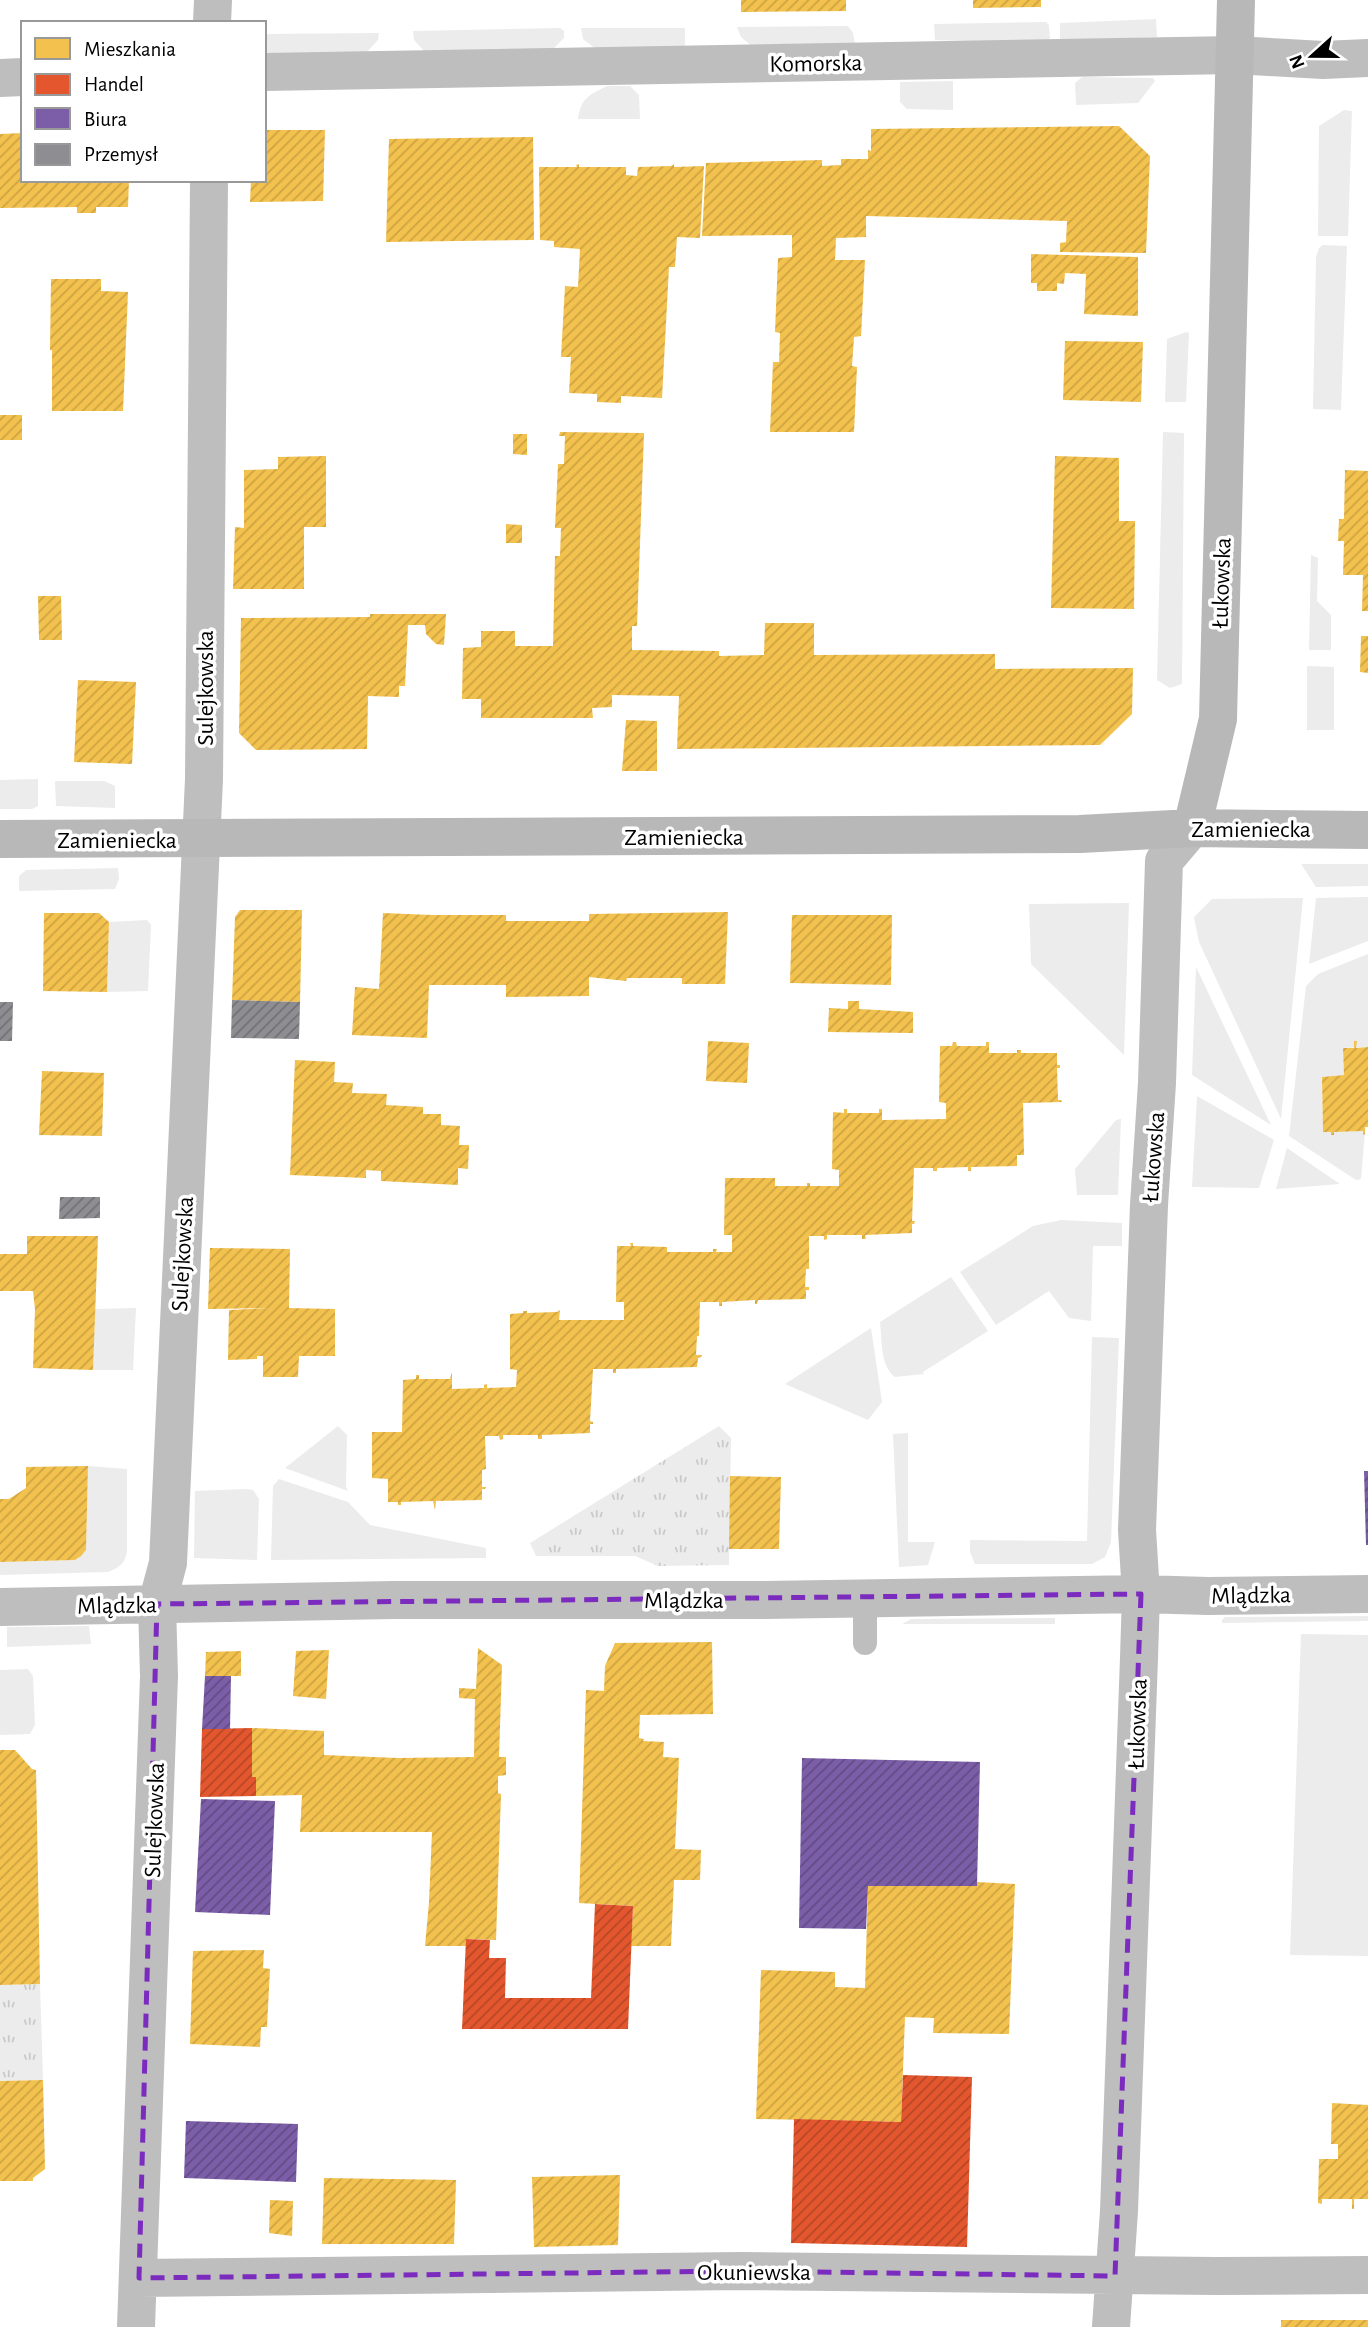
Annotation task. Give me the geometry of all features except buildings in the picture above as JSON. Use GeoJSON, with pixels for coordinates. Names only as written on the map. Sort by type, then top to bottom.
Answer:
{"type":"FeatureCollection","features":[{"type":"Feature","properties":{"kind":"street"},"geometry":{"type":"LineString","coordinates":[[212,21],[213,0]]}},
{"type":"Feature","properties":{"kind":"street","name":"Łukowska"},"geometry":{"type":"LineString","coordinates":[[1111,2327],[1141,1594],[1137,1530],[1164,861],[1192,828],[1218,719],[1236,0]]}},
{"type":"Feature","properties":{"kind":"street","name":"Komorska"},"geometry":{"type":"LineString","coordinates":[[266,72],[1235,55],[1323,60],[1368,58]]}},
{"type":"Feature","properties":{"kind":"street"},"geometry":{"type":"LineString","coordinates":[[0,78],[21,77]]}},
{"type":"Feature","properties":{"kind":"street","name":"Sulejkowska"},"geometry":{"type":"LineString","coordinates":[[136,2327],[159,1676],[157,1604],[168,1563],[204,779],[209,182]]}},
{"type":"Feature","properties":{"kind":"street","name":"Zamieniecka"},"geometry":{"type":"LineString","coordinates":[[0,839],[1080,834],[1192,828],[1368,830]]}},
{"type":"Feature","properties":{"kind":"street","name":"Mlądzka"},"geometry":{"type":"LineString","coordinates":[[0,1607],[394,1600],[1368,1594]]}},
{"type":"Feature","properties":{"kind":"street","name":"Okuniewska"},"geometry":{"type":"LineString","coordinates":[[139,2278],[728,2271],[1115,2276],[1368,2275]]}},
{"type":"Feature","properties":{"kind":"lane"},"geometry":{"type":"LineString","coordinates":[[865,1598],[865,1643]]}},
{"type":"Feature","properties":{"kind":"highlighted area"},"geometry":{"type":"Polygon","coordinates":[[[1141,1594],[1115,2276],[741,2271],[139,2278],[157,1604],[1141,1594]]]}},
{"type":"Feature","properties":{"kind":"green space"},"geometry":{"type":"Polygon","coordinates":[[[1156,19],[1157,37],[1060,41],[1060,23],[1156,19]]]}},
{"type":"Feature","properties":{"kind":"green space"},"geometry":{"type":"Polygon","coordinates":[[[1046,22],[1049,25],[1050,39],[1047,43],[935,40],[934,24],[1046,22]]]}},
{"type":"Feature","properties":{"kind":"green space"},"geometry":{"type":"Polygon","coordinates":[[[848,26],[853,33],[855,44],[753,47],[741,37],[737,27],[848,26]]]}},
{"type":"Feature","properties":{"kind":"green space"},"geometry":{"type":"Polygon","coordinates":[[[560,28],[564,31],[564,38],[552,50],[425,52],[414,40],[413,31],[560,28]]]}},
{"type":"Feature","properties":{"kind":"green space"},"geometry":{"type":"Polygon","coordinates":[[[581,28],[685,28],[685,46],[597,50],[583,39],[581,28]]]}},
{"type":"Feature","properties":{"kind":"green space"},"geometry":{"type":"Polygon","coordinates":[[[379,33],[378,40],[365,54],[266,54],[266,34],[379,33]]]}},
{"type":"Feature","properties":{"kind":"green space"},"geometry":{"type":"Polygon","coordinates":[[[1082,77],[1153,78],[1155,81],[1138,103],[1076,105],[1075,83],[1082,77]]]}},
{"type":"Feature","properties":{"kind":"green space"},"geometry":{"type":"Polygon","coordinates":[[[953,81],[953,110],[907,109],[900,102],[900,82],[953,81]]]}},
{"type":"Feature","properties":{"kind":"green space"},"geometry":{"type":"Polygon","coordinates":[[[607,86],[630,86],[639,95],[640,119],[578,119],[581,106],[587,98],[607,86]]]}},
{"type":"Feature","properties":{"kind":"green space"},"geometry":{"type":"Polygon","coordinates":[[[1344,110],[1352,111],[1348,236],[1318,236],[1319,126],[1344,110]]]}},
{"type":"Feature","properties":{"kind":"green space"},"geometry":{"type":"Polygon","coordinates":[[[1323,245],[1347,246],[1341,410],[1313,409],[1316,257],[1323,245]]]}},
{"type":"Feature","properties":{"kind":"green space"},"geometry":{"type":"Polygon","coordinates":[[[1189,333],[1186,402],[1165,402],[1167,339],[1189,333]]]}},
{"type":"Feature","properties":{"kind":"green space"},"geometry":{"type":"Polygon","coordinates":[[[1163,432],[1184,433],[1182,684],[1170,688],[1157,680],[1163,432]]]}},
{"type":"Feature","properties":{"kind":"green space"},"geometry":{"type":"Polygon","coordinates":[[[1311,555],[1318,558],[1317,601],[1331,615],[1331,650],[1309,650],[1311,555]]]}},
{"type":"Feature","properties":{"kind":"green space"},"geometry":{"type":"Polygon","coordinates":[[[1307,666],[1334,667],[1334,730],[1307,730],[1307,666]]]}},
{"type":"Feature","properties":{"kind":"green space"},"geometry":{"type":"Polygon","coordinates":[[[38,779],[38,806],[32,809],[0,809],[0,780],[38,779]]]}},
{"type":"Feature","properties":{"kind":"green space"},"geometry":{"type":"Polygon","coordinates":[[[55,781],[104,781],[115,786],[115,808],[56,806],[55,781]]]}},
{"type":"Feature","properties":{"kind":"green space"},"geometry":{"type":"Polygon","coordinates":[[[1301,864],[1368,864],[1368,886],[1316,887],[1301,864]]]}},
{"type":"Feature","properties":{"kind":"green space"},"geometry":{"type":"Polygon","coordinates":[[[118,868],[119,879],[115,889],[19,891],[19,876],[26,870],[118,868]]]}},
{"type":"Feature","properties":{"kind":"green space"},"geometry":{"type":"Polygon","coordinates":[[[1368,897],[1368,941],[1309,964],[1316,898],[1368,897]]]}},
{"type":"Feature","properties":{"kind":"green space"},"geometry":{"type":"Polygon","coordinates":[[[1303,898],[1281,1119],[1199,942],[1194,917],[1212,899],[1303,898]]]}},
{"type":"Feature","properties":{"kind":"green space"},"geometry":{"type":"Polygon","coordinates":[[[1129,903],[1124,1055],[1031,964],[1029,904],[1129,903]]]}},
{"type":"Feature","properties":{"kind":"green space"},"geometry":{"type":"Polygon","coordinates":[[[147,920],[151,925],[148,991],[107,992],[109,922],[147,920]]]}},
{"type":"Feature","properties":{"kind":"green space"},"geometry":{"type":"Polygon","coordinates":[[[1368,954],[1368,1047],[1343,1048],[1344,1075],[1322,1077],[1323,1132],[1365,1131],[1361,1179],[1356,1180],[1289,1136],[1306,986],[1318,974],[1368,954]]]}},
{"type":"Feature","properties":{"kind":"green space"},"geometry":{"type":"Polygon","coordinates":[[[1196,967],[1271,1125],[1192,1075],[1196,967]]]}},
{"type":"Feature","properties":{"kind":"green space"},"geometry":{"type":"Polygon","coordinates":[[[1197,1096],[1274,1140],[1259,1188],[1192,1187],[1197,1096]]]}},
{"type":"Feature","properties":{"kind":"green space"},"geometry":{"type":"Polygon","coordinates":[[[1121,1119],[1118,1195],[1077,1195],[1075,1169],[1116,1120],[1121,1119]]]}},
{"type":"Feature","properties":{"kind":"green space"},"geometry":{"type":"Polygon","coordinates":[[[1287,1148],[1340,1184],[1276,1189],[1287,1148]]]}},
{"type":"Feature","properties":{"kind":"green space"},"geometry":{"type":"Polygon","coordinates":[[[1061,1220],[1122,1223],[1122,1246],[1093,1246],[1091,1321],[1069,1318],[1049,1291],[996,1325],[960,1272],[1033,1226],[1061,1220]]]}},
{"type":"Feature","properties":{"kind":"green space"},"geometry":{"type":"Polygon","coordinates":[[[951,1277],[988,1331],[923,1372],[924,1374],[895,1377],[884,1360],[880,1322],[951,1277]]]}},
{"type":"Feature","properties":{"kind":"green space"},"geometry":{"type":"Polygon","coordinates":[[[136,1308],[133,1370],[93,1370],[95,1309],[136,1308]]]}},
{"type":"Feature","properties":{"kind":"green space"},"geometry":{"type":"Polygon","coordinates":[[[871,1328],[882,1402],[868,1420],[785,1384],[871,1328]]]}},
{"type":"Feature","properties":{"kind":"green space"},"geometry":{"type":"Polygon","coordinates":[[[1092,1337],[1119,1338],[1111,1542],[1105,1557],[1092,1564],[975,1564],[970,1552],[970,1540],[1087,1541],[1092,1337]]]}},
{"type":"Feature","properties":{"kind":"green space"},"geometry":{"type":"Polygon","coordinates":[[[338,1426],[347,1435],[348,1491],[285,1468],[338,1426]]]}},
{"type":"Feature","properties":{"kind":"green space"},"geometry":{"type":"Polygon","coordinates":[[[719,1426],[731,1438],[729,1565],[658,1566],[635,1556],[536,1556],[530,1543],[719,1426]]]}},
{"type":"Feature","properties":{"kind":"green space"},"geometry":{"type":"Polygon","coordinates":[[[908,1433],[908,1542],[935,1542],[928,1565],[899,1567],[893,1434],[908,1433]]]}},
{"type":"Feature","properties":{"kind":"green space"},"geometry":{"type":"Polygon","coordinates":[[[88,1466],[127,1469],[127,1551],[119,1567],[108,1572],[0,1575],[0,1562],[75,1560],[86,1550],[88,1466]]]}},
{"type":"Feature","properties":{"kind":"green space"},"geometry":{"type":"Polygon","coordinates":[[[279,1479],[348,1502],[370,1525],[486,1548],[486,1558],[271,1560],[273,1486],[279,1479]]]}},
{"type":"Feature","properties":{"kind":"green space"},"geometry":{"type":"Polygon","coordinates":[[[253,1490],[259,1499],[257,1560],[194,1558],[195,1491],[253,1490]]]}},
{"type":"Feature","properties":{"kind":"green space"},"geometry":{"type":"Polygon","coordinates":[[[1368,1616],[1368,1621],[1222,1623],[1225,1617],[1368,1616]]]}},
{"type":"Feature","properties":{"kind":"green space"},"geometry":{"type":"Polygon","coordinates":[[[1055,1618],[1055,1624],[902,1624],[911,1619],[1055,1618]]]}},
{"type":"Feature","properties":{"kind":"green space"},"geometry":{"type":"Polygon","coordinates":[[[89,1626],[91,1644],[7,1647],[7,1627],[89,1626]]]}},
{"type":"Feature","properties":{"kind":"green space"},"geometry":{"type":"Polygon","coordinates":[[[1301,1634],[1368,1635],[1368,1956],[1290,1955],[1301,1634]]]}},
{"type":"Feature","properties":{"kind":"green space"},"geometry":{"type":"Polygon","coordinates":[[[28,1669],[33,1676],[35,1725],[30,1734],[0,1735],[0,1670],[28,1669]]]}},
{"type":"Feature","properties":{"kind":"green space"},"geometry":{"type":"Polygon","coordinates":[[[40,1984],[43,2080],[0,2081],[0,1985],[40,1984]]]}}]}
